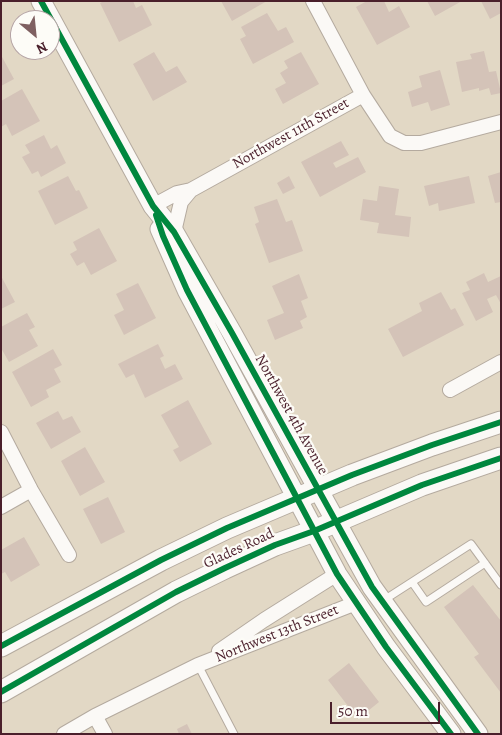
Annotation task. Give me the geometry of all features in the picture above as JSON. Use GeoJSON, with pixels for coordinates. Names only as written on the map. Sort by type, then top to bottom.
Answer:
{"type":"FeatureCollection","features":[{"type":"Feature","properties":{"kind":"main road","name":"Glades Road"},"geometry":{"type":"LineString","coordinates":[[1,646],[161,560],[227,528],[317,489],[432,445],[501,422]]}},
{"type":"Feature","properties":{"kind":"main road","name":"Glades Road"},"geometry":{"type":"LineString","coordinates":[[1,692],[176,592],[275,545],[314,531],[422,485],[501,458]]}},
{"type":"Feature","properties":{"kind":"street","name":"Northwest 4th Avenue"},"geometry":{"type":"LineString","coordinates":[[41,1],[153,206],[163,236],[187,290],[338,574],[356,603],[451,734]]}},
{"type":"Feature","properties":{"kind":"street"},"geometry":{"type":"LineString","coordinates":[[313,1],[362,94]]}},
{"type":"Feature","properties":{"kind":"street","name":"Northwest 11th Street"},"geometry":{"type":"LineString","coordinates":[[153,206],[177,193],[191,190],[362,94],[390,136],[404,143],[421,143],[501,122]]}},
{"type":"Feature","properties":{"kind":"street"},"geometry":{"type":"LineString","coordinates":[[174,232],[182,202],[191,190]]}},
{"type":"Feature","properties":{"kind":"street","name":"Northwest 4th Avenue"},"geometry":{"type":"LineString","coordinates":[[153,206],[174,232],[372,587],[478,734]]}},
{"type":"Feature","properties":{"kind":"street"},"geometry":{"type":"LineString","coordinates":[[450,390],[501,362]]}},
{"type":"Feature","properties":{"kind":"street"},"geometry":{"type":"LineString","coordinates":[[1,432],[68,555]]}},
{"type":"Feature","properties":{"kind":"street"},"geometry":{"type":"LineString","coordinates":[[1,507],[32,490]]}},
{"type":"Feature","properties":{"kind":"street","name":"Northwest 13th Street"},"geometry":{"type":"LineString","coordinates":[[198,665],[264,620],[338,574]]}},
{"type":"Feature","properties":{"kind":"street","name":"Northwest 13th Street"},"geometry":{"type":"LineString","coordinates":[[64,734],[95,716],[198,665],[356,603]]}},
{"type":"Feature","properties":{"kind":"street"},"geometry":{"type":"LineString","coordinates":[[95,716],[104,734]]}},
{"type":"Feature","properties":{"kind":"lane"},"geometry":{"type":"LineString","coordinates":[[383,601],[471,544],[501,585]]}},
{"type":"Feature","properties":{"kind":"lane"},"geometry":{"type":"LineString","coordinates":[[412,582],[426,602],[485,563]]}},
{"type":"Feature","properties":{"kind":"lane"},"geometry":{"type":"LineString","coordinates":[[198,665],[234,734]]}},
{"type":"Feature","properties":{"kind":"building"},"geometry":{"type":"Polygon","coordinates":[[[104,1],[133,1],[136,8],[142,5],[152,25],[119,42],[100,3],[104,1]]]}},
{"type":"Feature","properties":{"kind":"building"},"geometry":{"type":"Polygon","coordinates":[[[221,1],[267,1],[232,21],[221,1]]]}},
{"type":"Feature","properties":{"kind":"building"},"geometry":{"type":"Polygon","coordinates":[[[367,1],[384,1],[389,12],[399,6],[410,27],[377,45],[356,7],[367,1]]]}},
{"type":"Feature","properties":{"kind":"building"},"geometry":{"type":"Polygon","coordinates":[[[427,1],[462,1],[435,16],[427,1]]]}},
{"type":"Feature","properties":{"kind":"building"},"geometry":{"type":"Polygon","coordinates":[[[481,1],[501,1],[501,13],[490,19],[481,1]]]}},
{"type":"Feature","properties":{"kind":"building"},"geometry":{"type":"Polygon","coordinates":[[[267,13],[278,31],[286,27],[294,42],[253,64],[240,39],[246,36],[241,27],[267,13]]]}},
{"type":"Feature","properties":{"kind":"building"},"geometry":{"type":"Polygon","coordinates":[[[484,51],[489,72],[496,71],[501,93],[491,95],[489,88],[479,91],[479,88],[462,92],[456,62],[472,59],[470,54],[484,51]]]}},
{"type":"Feature","properties":{"kind":"building"},"geometry":{"type":"Polygon","coordinates":[[[154,52],[166,72],[177,66],[187,82],[153,101],[133,64],[154,52]]]}},
{"type":"Feature","properties":{"kind":"building"},"geometry":{"type":"Polygon","coordinates":[[[301,52],[319,84],[283,104],[275,89],[286,83],[280,73],[288,68],[284,61],[301,52]]]}},
{"type":"Feature","properties":{"kind":"building"},"geometry":{"type":"Polygon","coordinates":[[[1,55],[14,79],[1,86],[1,55]]]}},
{"type":"Feature","properties":{"kind":"building"},"geometry":{"type":"Polygon","coordinates":[[[440,70],[450,105],[431,111],[428,102],[412,107],[408,92],[422,87],[419,76],[440,70]]]}},
{"type":"Feature","properties":{"kind":"building"},"geometry":{"type":"Polygon","coordinates":[[[22,89],[40,121],[12,136],[6,124],[1,127],[1,101],[22,89]]]}},
{"type":"Feature","properties":{"kind":"building"},"geometry":{"type":"Polygon","coordinates":[[[44,135],[51,149],[57,145],[66,163],[41,177],[38,171],[32,174],[22,157],[30,153],[25,145],[44,135]]]}},
{"type":"Feature","properties":{"kind":"building"},"geometry":{"type":"Polygon","coordinates":[[[341,141],[349,155],[333,163],[336,168],[358,157],[366,172],[320,197],[301,162],[341,141]]]}},
{"type":"Feature","properties":{"kind":"building"},"geometry":{"type":"Polygon","coordinates":[[[501,172],[501,202],[495,203],[488,176],[501,172]]]}},
{"type":"Feature","properties":{"kind":"building"},"geometry":{"type":"Polygon","coordinates":[[[68,176],[76,191],[79,190],[88,208],[55,225],[38,191],[68,176]]]}},
{"type":"Feature","properties":{"kind":"building"},"geometry":{"type":"Polygon","coordinates":[[[289,176],[295,188],[283,194],[277,183],[289,176]]]}},
{"type":"Feature","properties":{"kind":"building"},"geometry":{"type":"Polygon","coordinates":[[[469,176],[475,203],[439,211],[438,203],[429,206],[424,186],[469,176]]]}},
{"type":"Feature","properties":{"kind":"building"},"geometry":{"type":"Polygon","coordinates":[[[379,186],[399,189],[395,215],[411,217],[409,237],[377,233],[379,223],[360,220],[363,199],[377,201],[379,186]]]}},
{"type":"Feature","properties":{"kind":"building"},"geometry":{"type":"Polygon","coordinates":[[[277,199],[286,222],[292,220],[303,251],[269,263],[255,224],[259,222],[254,207],[277,199]]]}},
{"type":"Feature","properties":{"kind":"building"},"geometry":{"type":"Polygon","coordinates":[[[99,228],[117,261],[91,275],[84,262],[77,266],[70,254],[77,250],[73,242],[99,228]]]}},
{"type":"Feature","properties":{"kind":"building"},"geometry":{"type":"Polygon","coordinates":[[[484,273],[488,282],[501,276],[501,304],[496,295],[487,299],[493,312],[476,321],[462,293],[470,290],[466,282],[484,273]]]}},
{"type":"Feature","properties":{"kind":"building"},"geometry":{"type":"Polygon","coordinates":[[[299,274],[308,298],[301,301],[307,317],[300,321],[303,328],[275,340],[267,320],[284,313],[272,286],[299,274]]]}},
{"type":"Feature","properties":{"kind":"building"},"geometry":{"type":"Polygon","coordinates":[[[1,276],[15,302],[1,309],[1,276]]]}},
{"type":"Feature","properties":{"kind":"building"},"geometry":{"type":"Polygon","coordinates":[[[138,283],[156,318],[124,335],[114,315],[124,310],[116,294],[138,283]]]}},
{"type":"Feature","properties":{"kind":"building"},"geometry":{"type":"Polygon","coordinates":[[[441,292],[451,310],[455,308],[464,325],[403,357],[388,329],[422,311],[419,303],[441,292]]]}},
{"type":"Feature","properties":{"kind":"building"},"geometry":{"type":"Polygon","coordinates":[[[27,313],[35,327],[29,330],[38,346],[9,362],[1,348],[1,327],[27,313]]]}},
{"type":"Feature","properties":{"kind":"building"},"geometry":{"type":"Polygon","coordinates":[[[158,344],[164,356],[160,358],[165,369],[175,364],[183,379],[145,398],[134,374],[126,378],[118,364],[158,344]]]}},
{"type":"Feature","properties":{"kind":"building"},"geometry":{"type":"Polygon","coordinates":[[[53,349],[62,365],[54,369],[61,382],[46,390],[49,397],[31,407],[12,372],[53,349]]]}},
{"type":"Feature","properties":{"kind":"building"},"geometry":{"type":"Polygon","coordinates":[[[188,400],[212,444],[180,462],[173,450],[179,447],[161,415],[188,400]]]}},
{"type":"Feature","properties":{"kind":"building"},"geometry":{"type":"Polygon","coordinates":[[[58,411],[63,420],[72,416],[81,432],[51,449],[36,423],[58,411]]]}},
{"type":"Feature","properties":{"kind":"building"},"geometry":{"type":"Polygon","coordinates":[[[85,447],[105,482],[80,496],[61,461],[85,447]]]}},
{"type":"Feature","properties":{"kind":"building"},"geometry":{"type":"Polygon","coordinates":[[[108,497],[125,532],[101,544],[83,509],[108,497]]]}},
{"type":"Feature","properties":{"kind":"building"},"geometry":{"type":"Polygon","coordinates":[[[24,537],[40,565],[11,582],[5,572],[1,574],[1,550],[24,537]]]}},
{"type":"Feature","properties":{"kind":"building"},"geometry":{"type":"Polygon","coordinates":[[[473,585],[501,621],[501,693],[474,657],[479,654],[444,607],[473,585]]]}},
{"type":"Feature","properties":{"kind":"building"},"geometry":{"type":"Polygon","coordinates":[[[349,663],[379,702],[358,719],[328,680],[349,663]]]}},
{"type":"Feature","properties":{"kind":"building"},"geometry":{"type":"Polygon","coordinates":[[[187,724],[192,734],[179,734],[177,729],[187,724]]]}},
{"type":"Feature","properties":{"kind":"cycle path"},"geometry":{"type":"LineString","coordinates":[[41,1],[153,206],[174,232],[372,587],[478,734]]}},
{"type":"Feature","properties":{"kind":"cycle path"},"geometry":{"type":"LineString","coordinates":[[156,215],[163,236],[187,290],[337,574],[386,647],[451,734]]}},
{"type":"Feature","properties":{"kind":"cycle path"},"geometry":{"type":"LineString","coordinates":[[1,646],[161,560],[227,528],[352,475],[501,422]]}},
{"type":"Feature","properties":{"kind":"cycle path"},"geometry":{"type":"LineString","coordinates":[[1,692],[176,592],[225,568],[275,545],[314,531],[422,485],[501,458]]}}]}
